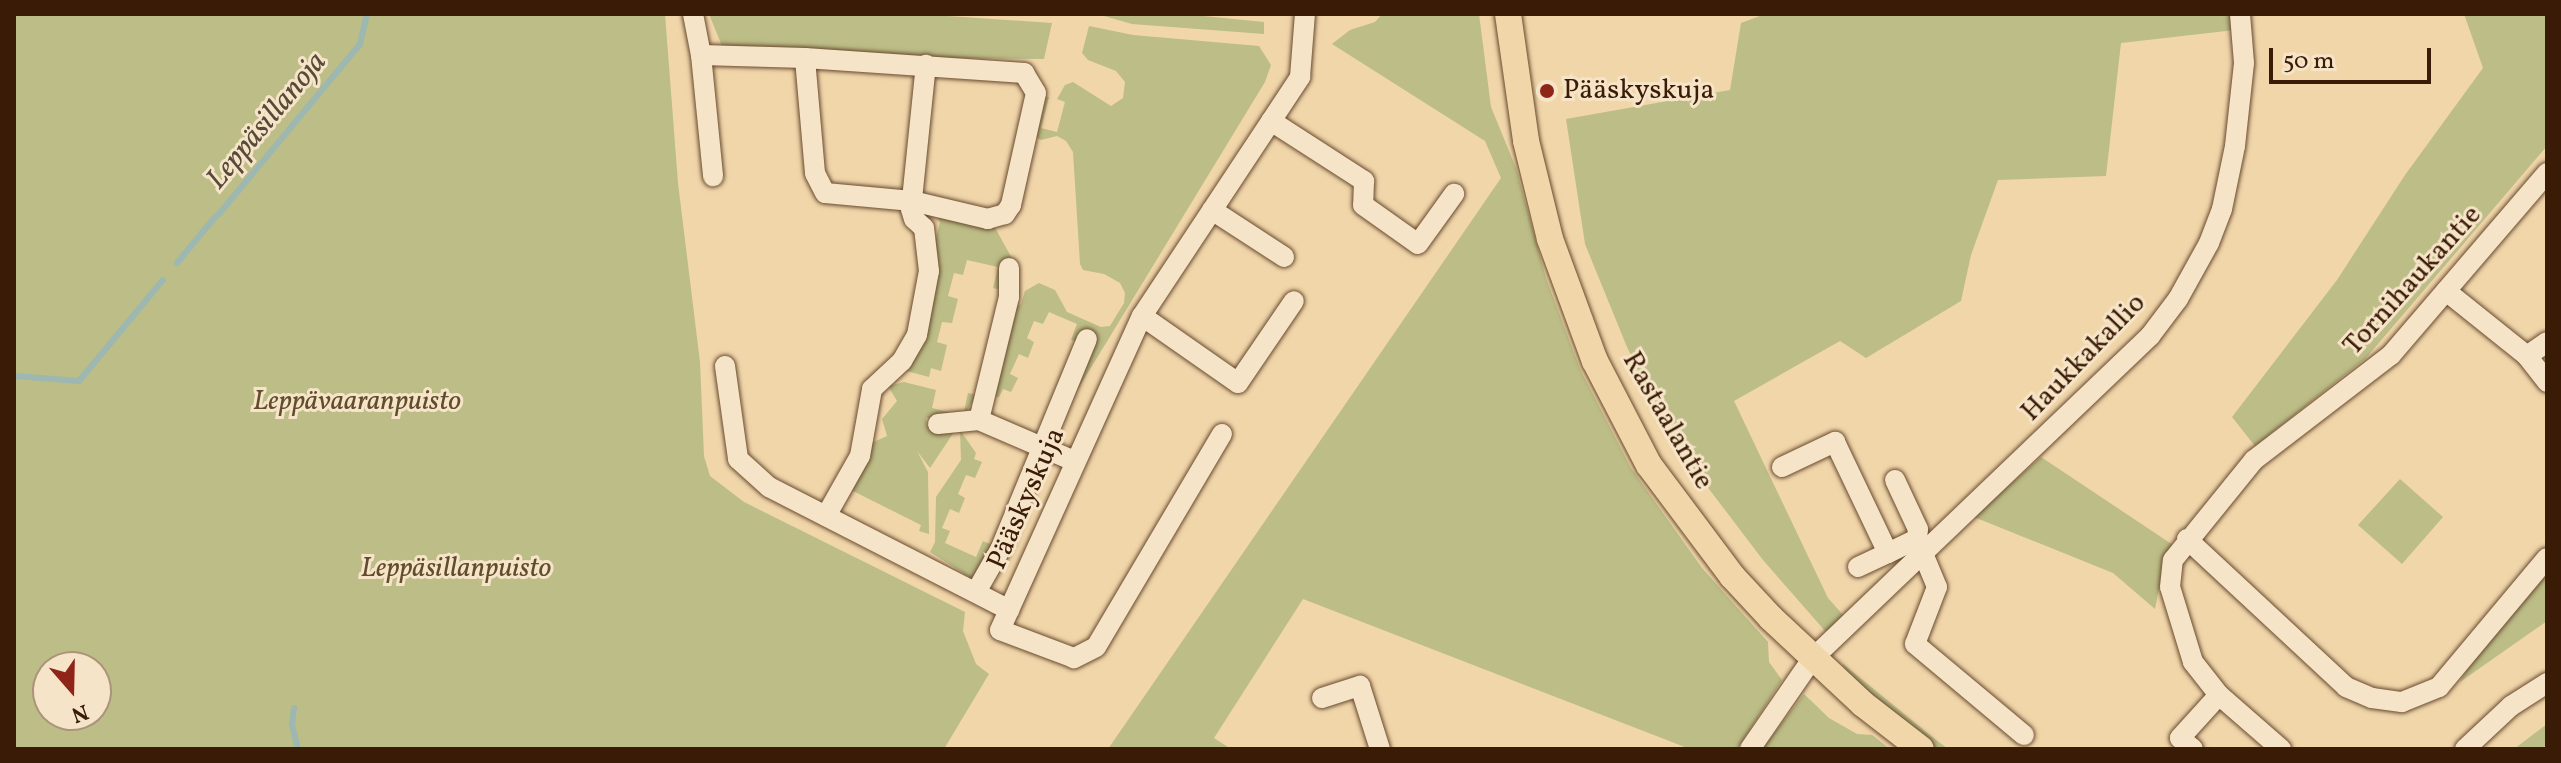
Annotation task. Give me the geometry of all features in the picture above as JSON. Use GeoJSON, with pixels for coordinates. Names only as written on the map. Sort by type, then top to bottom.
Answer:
{"type":"FeatureCollection","features":[{"type":"Feature","properties":{"kind":"main road","name":"Rastaalantie"},"geometry":{"type":"LineString","coordinates":[[1511,22],[1526,141],[1550,239],[1606,385],[1649,465],[1732,576],[1812,659],[1921,749]]}},
{"type":"Feature","properties":{"kind":"street"},"geometry":{"type":"LineString","coordinates":[[693,14],[701,55],[713,176]]}},
{"type":"Feature","properties":{"kind":"street","name":"Pääskyskuja"},"geometry":{"type":"LineString","coordinates":[[1222,434],[1096,647],[1074,658],[1000,630],[1142,316],[1300,77],[1305,14]]}},
{"type":"Feature","properties":{"kind":"street","name":"Haukkakallio"},"geometry":{"type":"LineString","coordinates":[[1750,749],[1812,659],[1920,546],[2150,336],[2182,293],[2209,243],[2228,180],[2244,63],[2240,14]]}},
{"type":"Feature","properties":{"kind":"street"},"geometry":{"type":"LineString","coordinates":[[701,55],[805,58],[1024,73],[1036,93],[1011,205],[1005,214],[988,219],[912,201],[825,193],[815,173],[805,58]]}},
{"type":"Feature","properties":{"kind":"street"},"geometry":{"type":"LineString","coordinates":[[826,516],[860,456],[872,389],[902,361],[917,335],[929,271],[924,228],[914,219],[912,201],[926,65]]}},
{"type":"Feature","properties":{"kind":"street"},"geometry":{"type":"LineString","coordinates":[[1271,121],[1364,181],[1363,205],[1418,244],[1454,194]]}},
{"type":"Feature","properties":{"kind":"street","name":"Tornihaukantie"},"geometry":{"type":"LineString","coordinates":[[2281,749],[2219,695],[2193,662],[2170,587],[2173,560],[2254,460],[2375,370],[2547,173]]}},
{"type":"Feature","properties":{"kind":"street"},"geometry":{"type":"LineString","coordinates":[[1212,210],[1284,257]]}},
{"type":"Feature","properties":{"kind":"street"},"geometry":{"type":"LineString","coordinates":[[979,420],[1009,297],[1009,268]]}},
{"type":"Feature","properties":{"kind":"street"},"geometry":{"type":"LineString","coordinates":[[2446,291],[2527,356],[2547,382]]}},
{"type":"Feature","properties":{"kind":"street"},"geometry":{"type":"LineString","coordinates":[[1142,316],[1238,383],[1294,301]]}},
{"type":"Feature","properties":{"kind":"street"},"geometry":{"type":"LineString","coordinates":[[976,592],[1000,550],[1087,339]]}},
{"type":"Feature","properties":{"kind":"street"},"geometry":{"type":"LineString","coordinates":[[2527,356],[2547,342]]}},
{"type":"Feature","properties":{"kind":"street"},"geometry":{"type":"LineString","coordinates":[[725,366],[738,459],[769,487],[1009,610]]}},
{"type":"Feature","properties":{"kind":"street"},"geometry":{"type":"LineString","coordinates":[[938,424],[979,420],[1074,461]]}},
{"type":"Feature","properties":{"kind":"street"},"geometry":{"type":"LineString","coordinates":[[1782,467],[1835,442],[1888,553]]}},
{"type":"Feature","properties":{"kind":"street"},"geometry":{"type":"LineString","coordinates":[[1895,480],[1918,529],[1920,546],[1937,587],[1915,644],[2024,735]]}},
{"type":"Feature","properties":{"kind":"street"},"geometry":{"type":"LineString","coordinates":[[2187,539],[2346,687],[2372,698],[2402,702],[2439,687],[2547,558]]}},
{"type":"Feature","properties":{"kind":"street"},"geometry":{"type":"LineString","coordinates":[[1858,567],[1888,553],[1920,546]]}},
{"type":"Feature","properties":{"kind":"street"},"geometry":{"type":"LineString","coordinates":[[2465,749],[2511,706],[2547,683]]}},
{"type":"Feature","properties":{"kind":"street"},"geometry":{"type":"LineString","coordinates":[[1322,698],[1360,686],[1380,749]]}},
{"type":"Feature","properties":{"kind":"street"},"geometry":{"type":"LineString","coordinates":[[2181,745],[2219,695]]}},
{"type":"Feature","properties":{"kind":"green space","name":"Leppävaaranpuisto"},"geometry":{"type":"Polygon","coordinates":[[[14,14],[665,14],[678,183],[700,362],[704,456],[710,476],[744,502],[965,612],[963,631],[976,664],[989,674],[944,749],[14,749],[14,14]]]}},
{"type":"Feature","properties":{"kind":"green space"},"geometry":{"type":"Polygon","coordinates":[[[709,14],[918,14],[1052,23],[1044,59],[939,58],[722,46],[709,14]]]}},
{"type":"Feature","properties":{"kind":"green space"},"geometry":{"type":"Polygon","coordinates":[[[1097,14],[1183,14],[1264,22],[1264,34],[1132,24],[1097,14]]]}},
{"type":"Feature","properties":{"kind":"green space"},"geometry":{"type":"Polygon","coordinates":[[[1382,14],[1479,14],[1491,107],[1516,168],[1546,278],[1580,369],[1631,468],[1702,568],[1768,642],[1769,662],[1782,680],[1737,749],[1690,749],[1303,599],[1214,738],[1231,749],[1108,749],[1501,178],[1485,141],[1332,44],[1350,30],[1375,22],[1382,14]]]}},
{"type":"Feature","properties":{"kind":"green space"},"geometry":{"type":"Polygon","coordinates":[[[1765,14],[2234,14],[2235,30],[2121,43],[2106,176],[1998,180],[1971,255],[1961,301],[1866,358],[1840,341],[1734,401],[1828,598],[1843,615],[1826,632],[1763,560],[1690,464],[1655,407],[1585,244],[1566,119],[1730,90],[1741,23],[1765,14]]]}},
{"type":"Feature","properties":{"kind":"green space"},"geometry":{"type":"Polygon","coordinates":[[[2464,14],[2547,14],[2547,146],[2366,358],[2255,446],[2232,417],[2337,280],[2405,175],[2483,68],[2464,14]]]}},
{"type":"Feature","properties":{"kind":"green space"},"geometry":{"type":"Polygon","coordinates":[[[1089,26],[1133,35],[1259,46],[1271,65],[1265,82],[1078,389],[1057,435],[1078,342],[1071,340],[1077,324],[1049,312],[1043,324],[1034,321],[1027,338],[1034,342],[1028,358],[1019,354],[1010,374],[1018,378],[1011,392],[1003,389],[999,397],[990,396],[1012,309],[1021,304],[1025,291],[1039,283],[1055,290],[1067,312],[1101,327],[1110,326],[1124,303],[1125,293],[1120,283],[1104,274],[1083,270],[1080,264],[1073,152],[1066,141],[1057,136],[1041,140],[1033,136],[1043,96],[1049,97],[1041,128],[1057,132],[1065,102],[1057,99],[1065,85],[1073,82],[1111,106],[1123,98],[1125,82],[1116,71],[1088,60],[1082,53],[1089,26]]]}},
{"type":"Feature","properties":{"kind":"green space"},"geometry":{"type":"Polygon","coordinates":[[[915,205],[993,224],[1014,262],[1002,290],[993,288],[998,267],[967,260],[963,275],[954,273],[948,296],[958,299],[952,323],[942,322],[937,342],[947,345],[941,371],[931,368],[929,377],[903,370],[940,222],[937,216],[919,214],[915,205]]]}},
{"type":"Feature","properties":{"kind":"green space"},"geometry":{"type":"Polygon","coordinates":[[[904,382],[936,390],[932,408],[963,416],[968,393],[977,395],[962,418],[926,418],[927,426],[956,429],[930,468],[917,451],[928,472],[929,534],[919,531],[921,525],[849,489],[869,444],[887,436],[882,419],[897,401],[888,386],[904,382]]]}},
{"type":"Feature","properties":{"kind":"green space"},"geometry":{"type":"Polygon","coordinates":[[[960,430],[976,453],[974,459],[982,462],[975,478],[966,475],[958,494],[965,498],[959,513],[950,509],[942,528],[950,531],[945,543],[976,557],[983,541],[990,544],[993,552],[978,576],[971,578],[930,552],[935,542],[936,497],[961,460],[960,430]]]}},
{"type":"Feature","properties":{"kind":"green space"},"geometry":{"type":"Polygon","coordinates":[[[2041,457],[2173,545],[2166,554],[2155,609],[2113,573],[1974,517],[2041,457]]]}},
{"type":"Feature","properties":{"kind":"green space"},"geometry":{"type":"Polygon","coordinates":[[[2400,479],[2443,517],[2402,564],[2358,525],[2400,479]]]}},
{"type":"Feature","properties":{"kind":"green space"},"geometry":{"type":"Polygon","coordinates":[[[2547,574],[2547,621],[2460,682],[2471,662],[2547,574]]]}},
{"type":"Feature","properties":{"kind":"green space"},"geometry":{"type":"Polygon","coordinates":[[[1842,663],[1948,749],[1938,749],[1925,740],[1849,676],[1842,663]]]}},
{"type":"Feature","properties":{"kind":"green space"},"geometry":{"type":"Polygon","coordinates":[[[1804,694],[1829,718],[1857,734],[1872,735],[1890,749],[1762,749],[1804,694]]]}},
{"type":"Feature","properties":{"kind":"green space"},"geometry":{"type":"Polygon","coordinates":[[[2547,724],[2547,744],[2542,749],[2514,749],[2547,724]]]}},
{"type":"Feature","properties":{"kind":"waterway","name":"Leppäsillanoja"},"geometry":{"type":"LineString","coordinates":[[219,214],[360,44],[367,14]]}},
{"type":"Feature","properties":{"kind":"waterway","name":"Leppäsillanoja"},"geometry":{"type":"LineString","coordinates":[[177,263],[215,217]]}},
{"type":"Feature","properties":{"kind":"waterway","name":"Leppäsillanoja"},"geometry":{"type":"LineString","coordinates":[[14,376],[79,381],[163,280]]}},
{"type":"Feature","properties":{"kind":"waterway"},"geometry":{"type":"LineString","coordinates":[[294,708],[292,725],[298,749]]}},
{"type":"Feature","properties":{"kind":"place","name":"Pääskyskuja"},"geometry":{"type":"Point","coordinates":[1547,91]}},
{"type":"Feature","properties":{"kind":"park label","name":"Leppäsillanpuisto"},"geometry":{"type":"Point","coordinates":[456,569]}}]}
